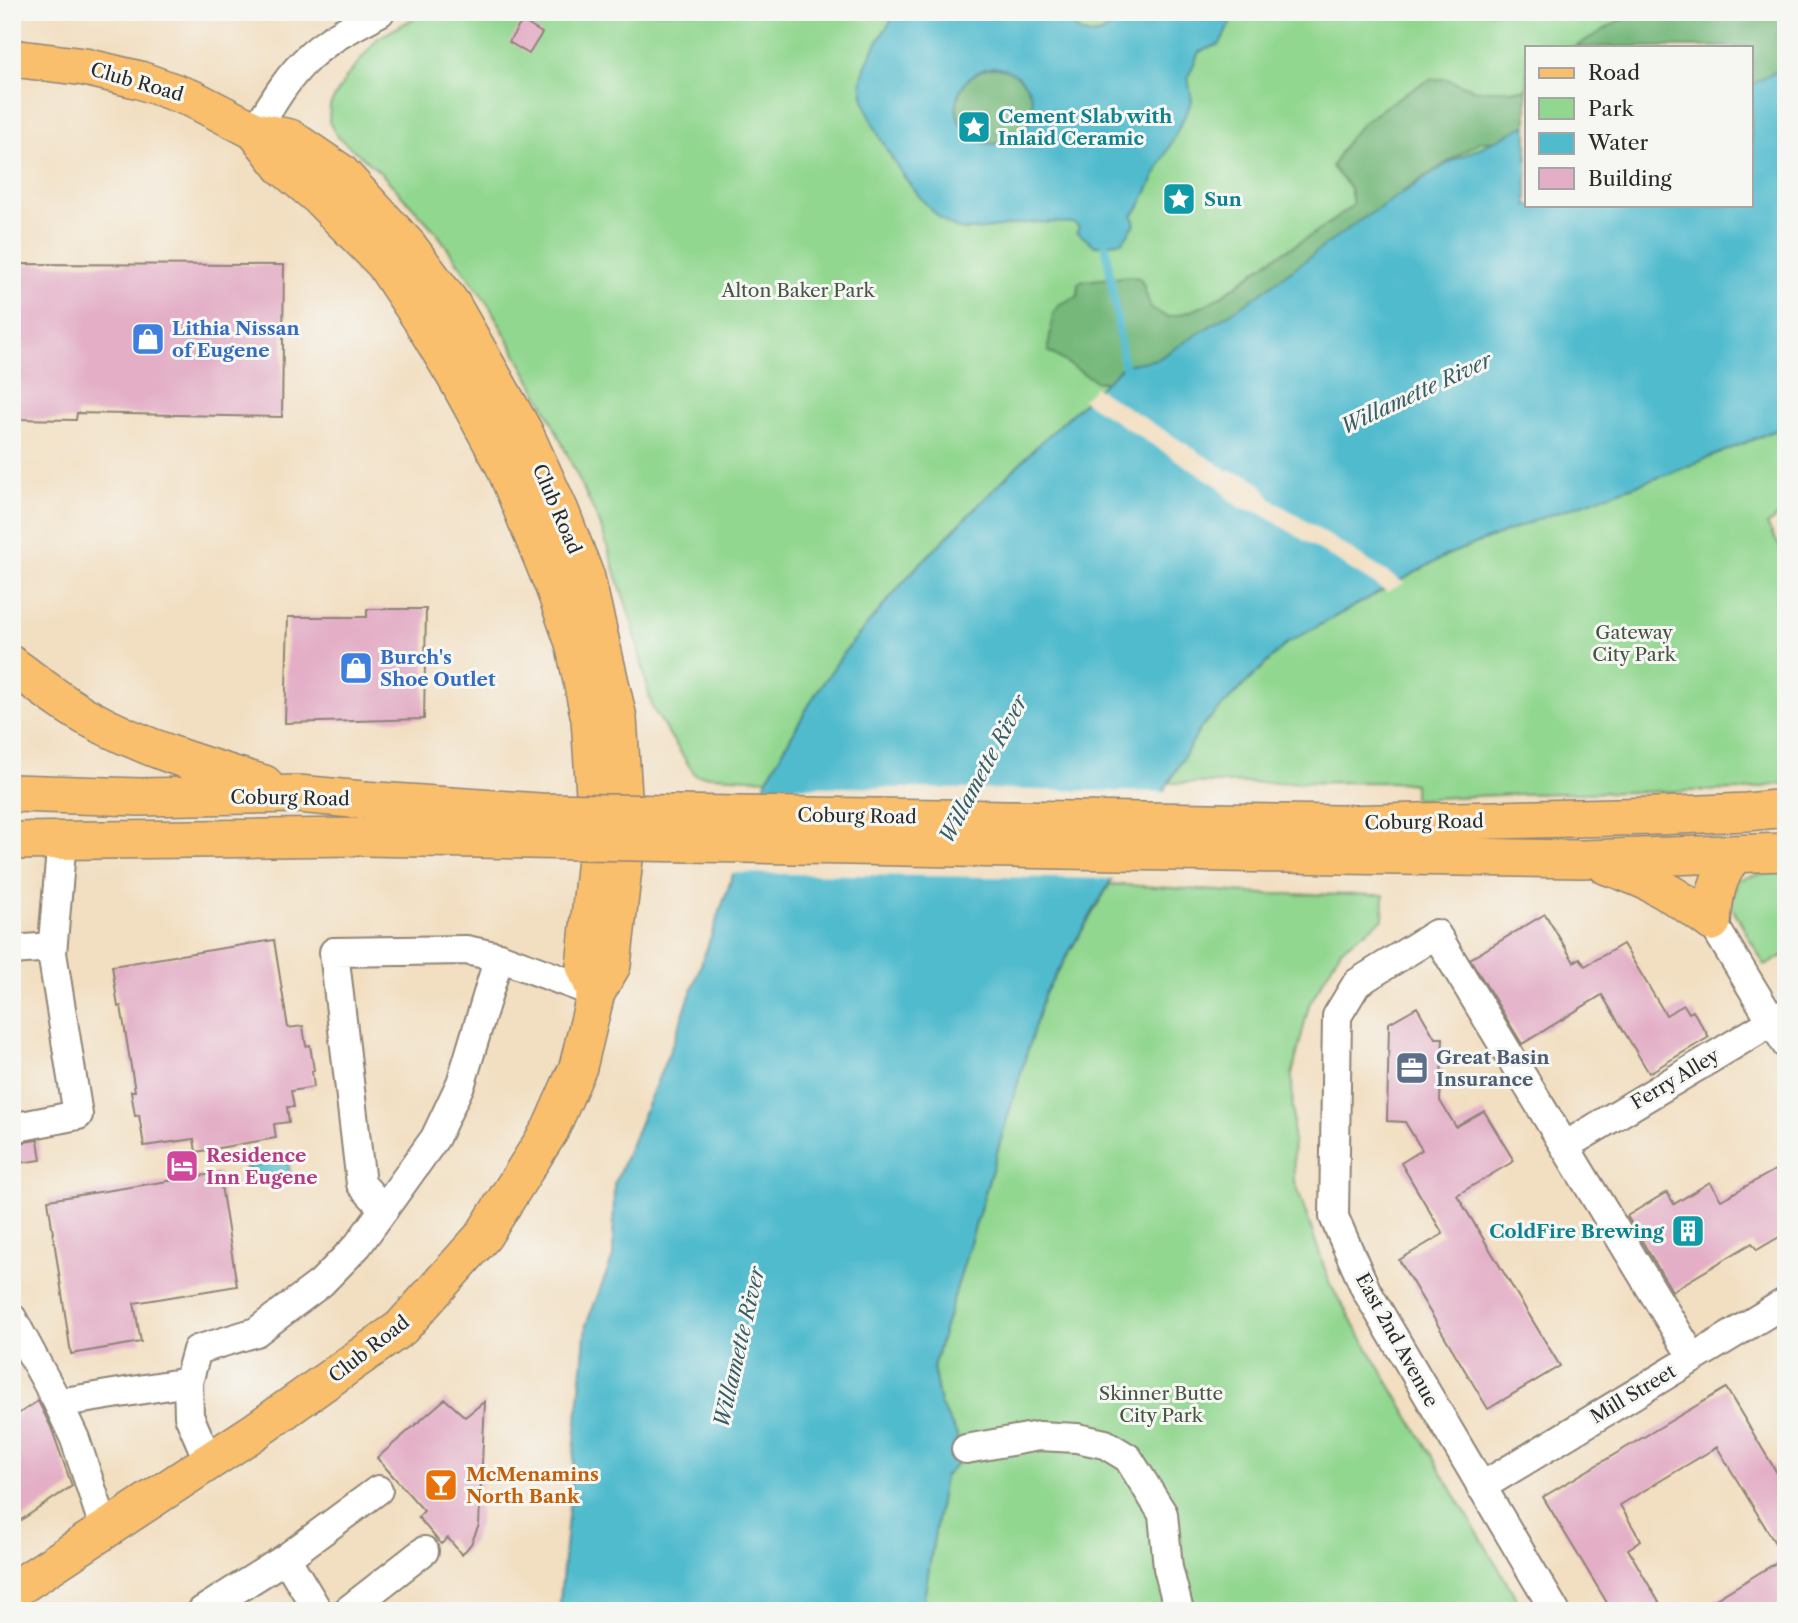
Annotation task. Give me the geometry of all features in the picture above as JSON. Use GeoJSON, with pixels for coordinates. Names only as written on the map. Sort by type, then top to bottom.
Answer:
{"type":"FeatureCollection","features":[{"type":"Feature","properties":{"kind":"main road","name":"Club Road"},"geometry":{"type":"LineString","coordinates":[[12,58],[85,66],[140,80],[193,99],[255,131],[290,138],[340,172],[408,246],[452,306],[491,370],[524,432],[560,511],[586,578],[618,718],[626,842],[612,965],[596,993],[578,1067],[550,1130],[483,1236],[401,1328],[322,1386],[12,1591]]}},
{"type":"Feature","properties":{"kind":"main road"},"geometry":{"type":"LineString","coordinates":[[12,665],[85,716],[162,752],[298,794]]}},
{"type":"Feature","properties":{"kind":"main road","name":"Coburg Road"},"geometry":{"type":"LineString","coordinates":[[12,793],[140,797],[298,794],[554,812],[1340,839],[1582,859],[1786,852]]}},
{"type":"Feature","properties":{"kind":"main road"},"geometry":{"type":"LineString","coordinates":[[1747,813],[1786,795]]}},
{"type":"Feature","properties":{"kind":"main road","name":"Coburg Road"},"geometry":{"type":"LineString","coordinates":[[12,841],[363,837],[1340,839],[1747,813],[1786,808]]}},
{"type":"Feature","properties":{"kind":"main road"},"geometry":{"type":"LineString","coordinates":[[1712,922],[1715,889],[1725,866],[1734,855]]}},
{"type":"Feature","properties":{"kind":"main road"},"geometry":{"type":"LineString","coordinates":[[1582,859],[1644,879],[1676,895],[1712,922]]}},
{"type":"Feature","properties":{"kind":"street"},"geometry":{"type":"LineString","coordinates":[[255,131],[286,82],[307,59],[334,37],[380,12]]}},
{"type":"Feature","properties":{"kind":"street"},"geometry":{"type":"LineString","coordinates":[[12,1128],[78,1115],[52,947],[62,839]]}},
{"type":"Feature","properties":{"kind":"street"},"geometry":{"type":"LineString","coordinates":[[1712,922],[1781,1026]]}},
{"type":"Feature","properties":{"kind":"street","name":"East 2nd Avenue"},"geometry":{"type":"LineString","coordinates":[[1555,1611],[1366,1290],[1334,1217],[1337,1016],[1357,983],[1436,934],[1565,1146]]}},
{"type":"Feature","properties":{"kind":"street"},"geometry":{"type":"LineString","coordinates":[[12,950],[52,947]]}},
{"type":"Feature","properties":{"kind":"street"},"geometry":{"type":"LineString","coordinates":[[384,1209],[361,1184],[334,952],[466,950],[499,957],[596,993]]}},
{"type":"Feature","properties":{"kind":"street"},"geometry":{"type":"LineString","coordinates":[[209,1462],[189,1416],[188,1382],[197,1350],[256,1332],[321,1283],[358,1245],[435,1138],[461,1083],[499,957]]}},
{"type":"Feature","properties":{"kind":"street","name":"Ferry Alley"},"geometry":{"type":"LineString","coordinates":[[1565,1146],[1781,1026]]}},
{"type":"Feature","properties":{"kind":"street"},"geometry":{"type":"LineString","coordinates":[[1565,1146],[1693,1358]]}},
{"type":"Feature","properties":{"kind":"street","name":"Mill Street"},"geometry":{"type":"LineString","coordinates":[[1480,1487],[1786,1302]]}},
{"type":"Feature","properties":{"kind":"street"},"geometry":{"type":"LineString","coordinates":[[12,1318],[75,1439],[105,1530]]}},
{"type":"Feature","properties":{"kind":"street"},"geometry":{"type":"LineString","coordinates":[[58,1403],[188,1382]]}},
{"type":"Feature","properties":{"kind":"street"},"geometry":{"type":"LineString","coordinates":[[966,1449],[1038,1436],[1064,1437],[1090,1439],[1105,1444],[1128,1458],[1163,1514],[1168,1568],[1179,1611]]}},
{"type":"Feature","properties":{"kind":"street"},"geometry":{"type":"LineString","coordinates":[[202,1611],[286,1558],[377,1490]]}},
{"type":"Feature","properties":{"kind":"street"},"geometry":{"type":"LineString","coordinates":[[347,1611],[424,1551]]}},
{"type":"Feature","properties":{"kind":"street"},"geometry":{"type":"LineString","coordinates":[[286,1558],[318,1611]]}},
{"type":"Feature","properties":{"kind":"green space","name":"Alton Baker Park"},"geometry":{"type":"Polygon","coordinates":[[[425,12],[1786,12],[1752,46],[1525,46],[1525,126],[1036,447],[912,572],[845,651],[813,698],[767,779],[695,775],[652,707],[633,626],[600,524],[543,403],[490,307],[436,232],[381,173],[337,136],[329,122],[330,105],[346,78],[378,38],[425,12]]]}},
{"type":"Feature","properties":{"kind":"green space"},"geometry":{"type":"Polygon","coordinates":[[[1645,12],[1786,12],[1786,80],[1752,98],[1752,46],[1577,46],[1620,20],[1645,12]]]}},
{"type":"Feature","properties":{"kind":"green space"},"geometry":{"type":"Polygon","coordinates":[[[995,68],[1010,71],[1022,79],[1030,91],[1033,106],[1030,121],[1022,133],[1010,141],[995,144],[980,141],[968,133],[960,121],[957,106],[960,91],[968,79],[980,71],[995,68]]]}},
{"type":"Feature","properties":{"kind":"green space"},"geometry":{"type":"Polygon","coordinates":[[[1433,79],[1447,79],[1475,90],[1525,89],[1525,143],[1508,140],[1479,142],[1412,185],[1285,284],[1168,358],[1111,381],[1097,382],[1048,351],[1053,314],[1060,304],[1078,296],[1078,284],[1082,281],[1131,276],[1141,279],[1151,308],[1167,317],[1182,314],[1232,289],[1273,258],[1330,223],[1353,205],[1350,188],[1332,167],[1349,138],[1382,109],[1433,79]]]}},
{"type":"Feature","properties":{"kind":"green space","name":"Gateway City Park"},"geometry":{"type":"Polygon","coordinates":[[[1786,426],[1786,510],[1767,525],[1786,557],[1786,783],[1746,790],[1519,794],[1414,799],[1414,784],[1397,782],[1169,783],[1201,727],[1287,643],[1447,555],[1536,520],[1671,473],[1786,426]]]}},
{"type":"Feature","properties":{"kind":"green space"},"geometry":{"type":"Polygon","coordinates":[[[1786,869],[1786,954],[1765,966],[1731,905],[1738,879],[1786,869]]]}},
{"type":"Feature","properties":{"kind":"green space","name":"Skinner Butte City Park"},"geometry":{"type":"Polygon","coordinates":[[[1110,884],[1264,894],[1384,895],[1383,919],[1341,949],[1309,1005],[1292,1075],[1294,1178],[1330,1284],[1524,1611],[922,1611],[944,1477],[957,1435],[940,1404],[933,1367],[1044,995],[1110,884]]]}},
{"type":"Feature","properties":{"kind":"water"},"geometry":{"type":"Polygon","coordinates":[[[897,12],[1065,12],[1077,29],[1092,34],[1108,29],[1120,12],[1236,12],[1220,44],[1199,52],[1188,77],[1192,101],[1139,208],[1132,215],[1135,224],[1123,241],[1095,246],[1077,232],[1079,227],[1074,223],[1036,222],[984,229],[956,228],[942,220],[910,185],[880,138],[863,95],[862,79],[867,62],[897,12]],[[993,67],[984,70],[969,78],[959,92],[956,109],[958,118],[965,131],[976,140],[1004,143],[1018,136],[1028,125],[1032,111],[1031,96],[1025,83],[1012,73],[993,67]]]}},
{"type":"Feature","properties":{"kind":"water","name":"Willamette River"},"geometry":{"type":"Polygon","coordinates":[[[1786,66],[1786,426],[1671,473],[1536,520],[1447,555],[1287,643],[1201,727],[1044,995],[933,1367],[940,1404],[957,1435],[958,1463],[944,1477],[922,1611],[559,1611],[586,1325],[613,1257],[614,1185],[673,1043],[767,779],[813,698],[845,651],[912,572],[1036,447],[1124,365],[1158,359],[1254,298],[1353,225],[1450,162],[1525,126],[1525,206],[1752,206],[1752,84],[1786,66]]]}},
{"type":"Feature","properties":{"kind":"water"},"geometry":{"type":"Polygon","coordinates":[[[288,1160],[291,1179],[249,1186],[246,1167],[288,1160]]]}},
{"type":"Feature","properties":{"kind":"pier"},"geometry":{"type":"Polygon","coordinates":[[[1095,387],[1229,471],[1248,475],[1262,485],[1271,499],[1404,583],[1387,592],[1260,513],[1239,507],[1227,498],[1219,487],[1082,400],[1095,387]]]}},
{"type":"Feature","properties":{"kind":"pier"},"geometry":{"type":"Polygon","coordinates":[[[761,786],[1167,792],[1117,879],[729,873],[761,786]]]}},
{"type":"Feature","properties":{"kind":"building"},"geometry":{"type":"Polygon","coordinates":[[[522,21],[542,33],[529,54],[509,42],[522,21]]]}},
{"type":"Feature","properties":{"kind":"building","name":"Lithia Nissan of Eugene"},"geometry":{"type":"Polygon","coordinates":[[[12,264],[284,265],[282,417],[77,413],[76,420],[12,419],[12,264]]]}},
{"type":"Feature","properties":{"kind":"building","name":"Burch's Shoe Outlet"},"geometry":{"type":"Polygon","coordinates":[[[367,609],[426,609],[424,719],[285,723],[288,617],[367,617],[367,609]]]}},
{"type":"Feature","properties":{"kind":"building"},"geometry":{"type":"Polygon","coordinates":[[[1545,914],[1574,962],[1580,958],[1585,966],[1623,944],[1666,1015],[1684,1005],[1689,1013],[1693,1011],[1709,1037],[1649,1073],[1602,995],[1522,1044],[1470,959],[1545,914]]]}},
{"type":"Feature","properties":{"kind":"building"},"geometry":{"type":"Polygon","coordinates":[[[274,940],[288,1028],[303,1026],[306,1046],[310,1045],[314,1087],[291,1091],[294,1107],[287,1107],[289,1122],[274,1124],[276,1138],[196,1152],[194,1139],[144,1146],[139,1115],[135,1116],[131,1091],[135,1091],[112,966],[274,940]]]}},
{"type":"Feature","properties":{"kind":"building"},"geometry":{"type":"Polygon","coordinates":[[[1417,1007],[1435,1038],[1443,1038],[1440,1101],[1456,1127],[1484,1111],[1514,1161],[1457,1195],[1560,1366],[1488,1409],[1399,1260],[1443,1234],[1401,1163],[1422,1150],[1405,1122],[1387,1121],[1389,1023],[1417,1007]]]}},
{"type":"Feature","properties":{"kind":"building"},"geometry":{"type":"Polygon","coordinates":[[[38,1140],[41,1160],[12,1164],[12,1144],[38,1140]]]}},
{"type":"Feature","properties":{"kind":"building","name":"ColdFire Brewing"},"geometry":{"type":"Polygon","coordinates":[[[1786,1164],[1786,1233],[1757,1250],[1752,1243],[1672,1291],[1627,1216],[1667,1192],[1674,1204],[1710,1182],[1721,1200],[1786,1164]]]}},
{"type":"Feature","properties":{"kind":"building"},"geometry":{"type":"Polygon","coordinates":[[[219,1173],[237,1286],[134,1303],[141,1342],[71,1354],[48,1200],[219,1173]]]}},
{"type":"Feature","properties":{"kind":"building"},"geometry":{"type":"Polygon","coordinates":[[[1726,1388],[1786,1488],[1786,1611],[1696,1611],[1784,1558],[1717,1447],[1620,1505],[1641,1541],[1628,1549],[1664,1611],[1612,1611],[1543,1497],[1726,1388]]]}},
{"type":"Feature","properties":{"kind":"building","name":"McMenamins North Bank"},"geometry":{"type":"Polygon","coordinates":[[[445,1399],[465,1417],[485,1401],[479,1525],[471,1544],[462,1555],[448,1538],[441,1544],[418,1517],[424,1511],[377,1458],[445,1399]]]}},
{"type":"Feature","properties":{"kind":"building"},"geometry":{"type":"Polygon","coordinates":[[[38,1401],[51,1427],[72,1486],[12,1526],[12,1418],[38,1401]]]}},
{"type":"Feature","properties":{"kind":"waterway"},"geometry":{"type":"LineString","coordinates":[[1104,235],[1124,365],[1128,373]]}},
{"type":"Feature","properties":{"kind":"place","name":"Cement Slab with Inlaid Ceramic"},"geometry":{"type":"Point","coordinates":[974,127]}},
{"type":"Feature","properties":{"kind":"place","name":"Sun"},"geometry":{"type":"Point","coordinates":[1179,199]}},
{"type":"Feature","properties":{"kind":"place","name":"Lithia Nissan of Eugene"},"geometry":{"type":"Point","coordinates":[148,339]}},
{"type":"Feature","properties":{"kind":"place","name":"Burch's Shoe Outlet"},"geometry":{"type":"Point","coordinates":[356,668]}},
{"type":"Feature","properties":{"kind":"place","name":"Great Basin Insurance"},"geometry":{"type":"Point","coordinates":[1412,1068]}},
{"type":"Feature","properties":{"kind":"place","name":"Residence Inn Eugene"},"geometry":{"type":"Point","coordinates":[182,1166]}},
{"type":"Feature","properties":{"kind":"place","name":"ColdFire Brewing"},"geometry":{"type":"Point","coordinates":[1688,1231]}},
{"type":"Feature","properties":{"kind":"place","name":"McMenamins North Bank"},"geometry":{"type":"Point","coordinates":[441,1485]}}]}
